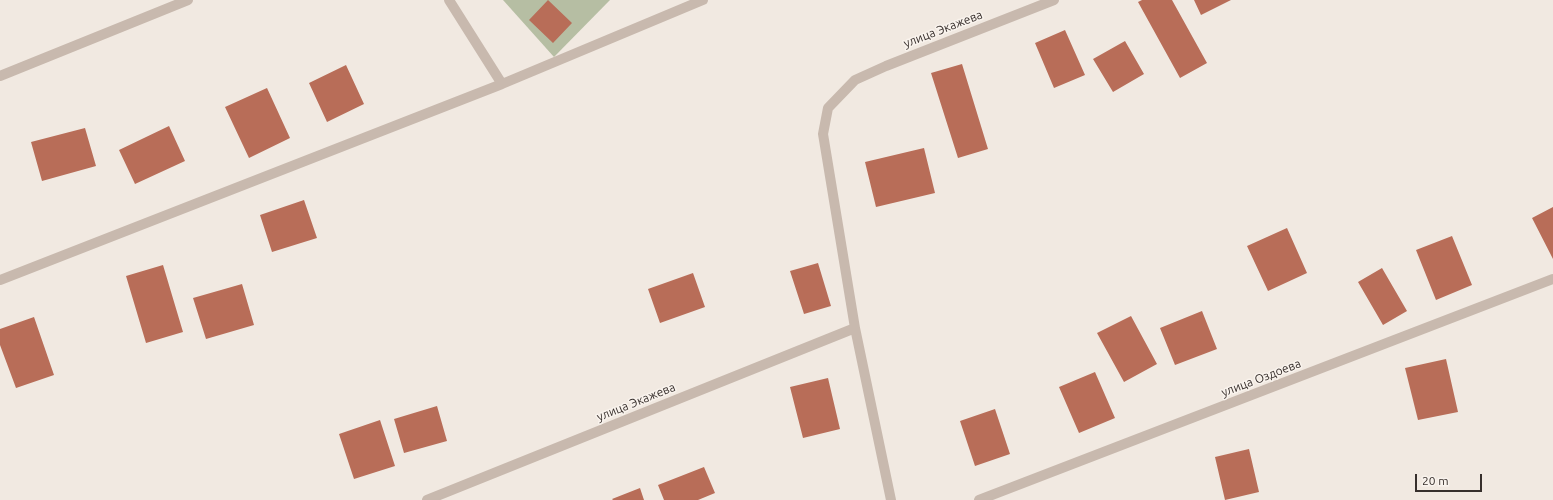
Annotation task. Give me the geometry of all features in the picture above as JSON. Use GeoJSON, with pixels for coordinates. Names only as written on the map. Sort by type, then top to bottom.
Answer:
{"type":"FeatureCollection","features":[{"type":"Feature","properties":{"kind":"street"},"geometry":{"type":"LineString","coordinates":[[0,76],[188,0]]}},
{"type":"Feature","properties":{"kind":"street"},"geometry":{"type":"LineString","coordinates":[[449,0],[502,84]]}},
{"type":"Feature","properties":{"kind":"street"},"geometry":{"type":"LineString","coordinates":[[0,280],[502,84],[703,0]]}},
{"type":"Feature","properties":{"kind":"street","name":"улица Экажева"},"geometry":{"type":"LineString","coordinates":[[891,500],[855,328],[823,134],[828,108],[855,80],[886,66],[1054,0]]}},
{"type":"Feature","properties":{"kind":"street","name":"улица Оздоева"},"geometry":{"type":"LineString","coordinates":[[979,500],[1553,280]]}},
{"type":"Feature","properties":{"kind":"street","name":"улица Экажева"},"geometry":{"type":"LineString","coordinates":[[427,500],[855,328]]}},
{"type":"Feature","properties":{"kind":"green space"},"geometry":{"type":"Polygon","coordinates":[[[503,0],[610,0],[554,57],[503,0]]]}},
{"type":"Feature","properties":{"kind":"building"},"geometry":{"type":"Polygon","coordinates":[[[548,0],[572,23],[553,43],[529,20],[548,0]]]}},
{"type":"Feature","properties":{"kind":"building"},"geometry":{"type":"Polygon","coordinates":[[[1142,0],[1172,0],[1207,63],[1180,78],[1138,2],[1142,0]]]}},
{"type":"Feature","properties":{"kind":"building"},"geometry":{"type":"Polygon","coordinates":[[[1194,0],[1231,0],[1201,15],[1194,0]]]}},
{"type":"Feature","properties":{"kind":"building"},"geometry":{"type":"Polygon","coordinates":[[[1065,30],[1085,75],[1054,88],[1035,43],[1065,30]]]}},
{"type":"Feature","properties":{"kind":"building"},"geometry":{"type":"Polygon","coordinates":[[[1125,41],[1144,74],[1113,92],[1093,59],[1125,41]]]}},
{"type":"Feature","properties":{"kind":"building"},"geometry":{"type":"Polygon","coordinates":[[[962,64],[988,149],[958,158],[931,73],[962,64]]]}},
{"type":"Feature","properties":{"kind":"building"},"geometry":{"type":"Polygon","coordinates":[[[346,65],[364,104],[327,122],[309,83],[346,65]]]}},
{"type":"Feature","properties":{"kind":"building"},"geometry":{"type":"Polygon","coordinates":[[[267,88],[290,138],[249,158],[225,107],[267,88]]]}},
{"type":"Feature","properties":{"kind":"building"},"geometry":{"type":"Polygon","coordinates":[[[169,126],[185,161],[135,184],[119,150],[169,126]]]}},
{"type":"Feature","properties":{"kind":"building"},"geometry":{"type":"Polygon","coordinates":[[[85,128],[96,166],[42,181],[31,142],[85,128]]]}},
{"type":"Feature","properties":{"kind":"building"},"geometry":{"type":"Polygon","coordinates":[[[924,148],[935,193],[876,207],[865,162],[924,148]]]}},
{"type":"Feature","properties":{"kind":"building"},"geometry":{"type":"Polygon","coordinates":[[[304,200],[317,238],[272,252],[260,215],[304,200]]]}},
{"type":"Feature","properties":{"kind":"building"},"geometry":{"type":"Polygon","coordinates":[[[1553,207],[1553,259],[1532,218],[1553,207]]]}},
{"type":"Feature","properties":{"kind":"building"},"geometry":{"type":"Polygon","coordinates":[[[1287,228],[1307,273],[1268,291],[1247,246],[1287,228]]]}},
{"type":"Feature","properties":{"kind":"building"},"geometry":{"type":"Polygon","coordinates":[[[1452,236],[1472,285],[1436,300],[1416,250],[1452,236]]]}},
{"type":"Feature","properties":{"kind":"building"},"geometry":{"type":"Polygon","coordinates":[[[818,263],[831,306],[804,314],[790,271],[818,263]]]}},
{"type":"Feature","properties":{"kind":"building"},"geometry":{"type":"Polygon","coordinates":[[[163,265],[183,332],[146,343],[126,276],[163,265]]]}},
{"type":"Feature","properties":{"kind":"building"},"geometry":{"type":"Polygon","coordinates":[[[1382,268],[1407,311],[1383,325],[1358,282],[1382,268]]]}},
{"type":"Feature","properties":{"kind":"building"},"geometry":{"type":"Polygon","coordinates":[[[693,273],[705,307],[660,323],[648,289],[693,273]]]}},
{"type":"Feature","properties":{"kind":"building"},"geometry":{"type":"Polygon","coordinates":[[[242,284],[254,325],[206,339],[193,298],[242,284]]]}},
{"type":"Feature","properties":{"kind":"building"},"geometry":{"type":"Polygon","coordinates":[[[1202,311],[1217,349],[1175,365],[1160,328],[1202,311]]]}},
{"type":"Feature","properties":{"kind":"building"},"geometry":{"type":"Polygon","coordinates":[[[1131,316],[1157,364],[1124,382],[1097,333],[1131,316]]]}},
{"type":"Feature","properties":{"kind":"building"},"geometry":{"type":"Polygon","coordinates":[[[34,317],[54,375],[16,388],[0,345],[0,329],[34,317]]]}},
{"type":"Feature","properties":{"kind":"building"},"geometry":{"type":"Polygon","coordinates":[[[1446,359],[1458,412],[1418,420],[1405,368],[1446,359]]]}},
{"type":"Feature","properties":{"kind":"building"},"geometry":{"type":"Polygon","coordinates":[[[1095,372],[1115,418],[1079,433],[1059,387],[1095,372]]]}},
{"type":"Feature","properties":{"kind":"building"},"geometry":{"type":"Polygon","coordinates":[[[828,378],[840,429],[803,438],[790,387],[828,378]]]}},
{"type":"Feature","properties":{"kind":"building"},"geometry":{"type":"Polygon","coordinates":[[[437,406],[447,441],[404,453],[394,419],[437,406]]]}},
{"type":"Feature","properties":{"kind":"building"},"geometry":{"type":"Polygon","coordinates":[[[995,409],[1010,454],[975,466],[960,421],[995,409]]]}},
{"type":"Feature","properties":{"kind":"building"},"geometry":{"type":"Polygon","coordinates":[[[380,420],[395,466],[354,479],[339,434],[380,420]]]}},
{"type":"Feature","properties":{"kind":"building"},"geometry":{"type":"Polygon","coordinates":[[[1249,449],[1259,492],[1225,500],[1215,457],[1249,449]]]}},
{"type":"Feature","properties":{"kind":"building"},"geometry":{"type":"Polygon","coordinates":[[[704,467],[715,493],[698,500],[664,500],[658,485],[704,467]]]}},
{"type":"Feature","properties":{"kind":"building"},"geometry":{"type":"Polygon","coordinates":[[[640,488],[644,500],[612,499],[640,488]]]}}]}
